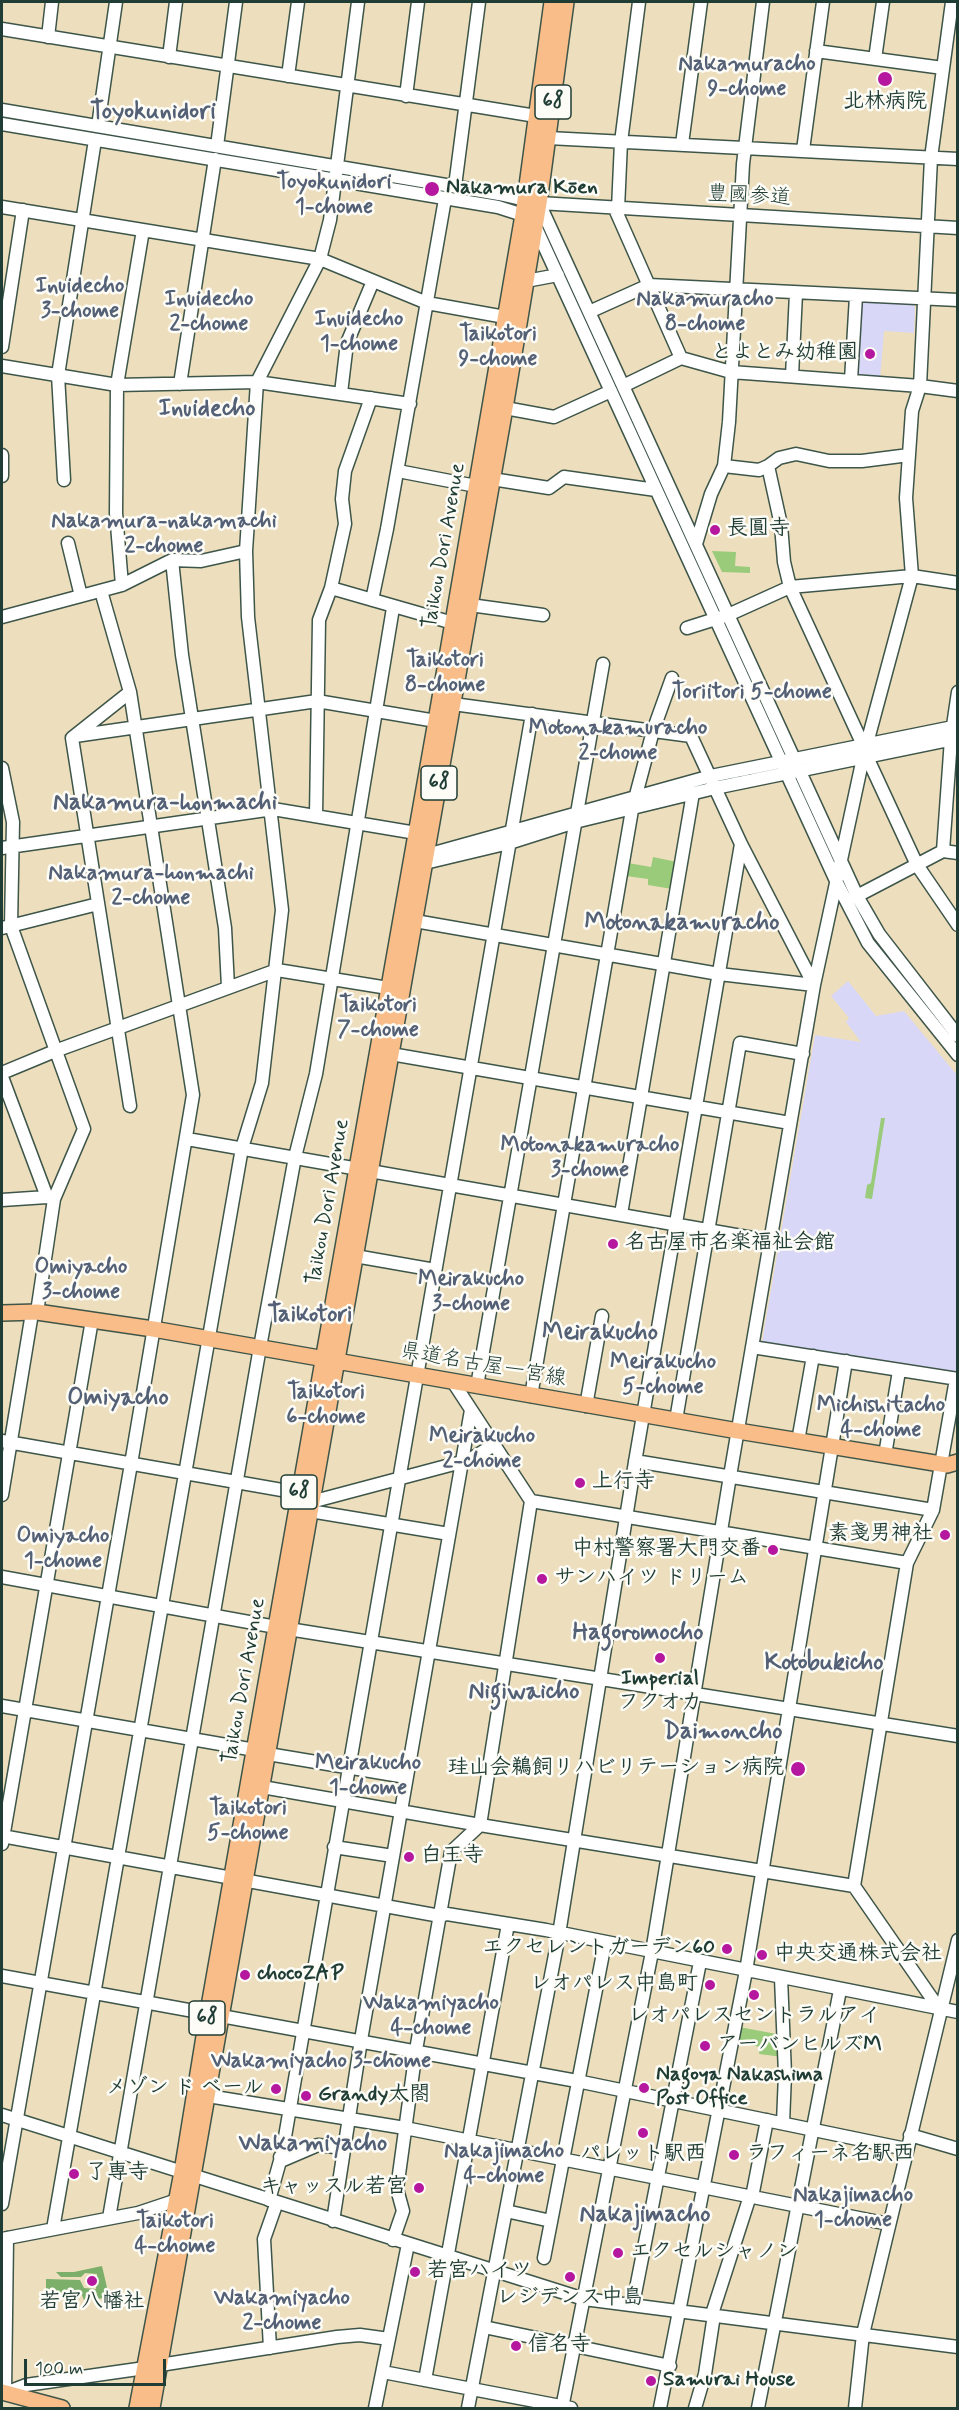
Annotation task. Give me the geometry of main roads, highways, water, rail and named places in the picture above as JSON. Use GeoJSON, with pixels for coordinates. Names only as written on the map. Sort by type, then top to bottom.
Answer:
{"type":"FeatureCollection","features":[{"type":"Feature","properties":{"kind":"main road","name":"Taikou Dori Avenue"},"geometry":{"type":"LineString","coordinates":[[329,1360],[355,1256],[364,1168],[388,988],[453,704],[526,281],[535,226],[529,206],[536,116],[552,2]]}},
{"type":"Feature","properties":{"kind":"main road","name":"Taikou Dori Avenue"},"geometry":{"type":"LineString","coordinates":[[137,2409],[152,2367],[307,1502],[329,1360],[364,1168],[392,1054],[425,859],[423,834],[436,721],[505,317],[529,206],[548,138],[566,2]]}},
{"type":"Feature","properties":{"kind":"main road","name":"県道名古屋一宮線"},"geometry":{"type":"LineString","coordinates":[[2,1313],[34,1312],[153,1329],[586,1406],[941,1464],[957,1462]]}},
{"type":"Feature","properties":{"kind":"main road","name":"Taikou Dori Avenue"},"geometry":{"type":"LineString","coordinates":[[239,1879],[262,1786],[262,1752]]}},
{"type":"Feature","properties":{"kind":"main road","name":"Taikou Dori Avenue"},"geometry":{"type":"LineString","coordinates":[[152,2409],[152,2367],[177,2200],[188,2174],[208,2096],[215,2013]]}},
{"type":"Feature","properties":{"kind":"main road"},"geometry":{"type":"LineString","coordinates":[[3,2392],[62,2409]]}},
{"type":"Feature","properties":{"kind":"place","name":"北林病院"},"geometry":{"type":"Point","coordinates":[885,79]}},
{"type":"Feature","properties":{"kind":"place","name":"Nakamura Kōen"},"geometry":{"type":"Point","coordinates":[432,189]}},
{"type":"Feature","properties":{"kind":"place","name":"とよとみ幼稚園"},"geometry":{"type":"Point","coordinates":[870,354]}},
{"type":"Feature","properties":{"kind":"place","name":"長圓寺"},"geometry":{"type":"Point","coordinates":[715,530]}},
{"type":"Feature","properties":{"kind":"place","name":"名古屋市名楽福祉会館"},"geometry":{"type":"Point","coordinates":[613,1244]}},
{"type":"Feature","properties":{"kind":"place","name":"上行寺"},"geometry":{"type":"Point","coordinates":[580,1483]}},
{"type":"Feature","properties":{"kind":"place","name":"素戔男神社"},"geometry":{"type":"Point","coordinates":[945,1535]}},
{"type":"Feature","properties":{"kind":"place","name":"中村警察署大門交番"},"geometry":{"type":"Point","coordinates":[773,1550]}},
{"type":"Feature","properties":{"kind":"place","name":"サンハイツ ドリーム"},"geometry":{"type":"Point","coordinates":[542,1579]}},
{"type":"Feature","properties":{"kind":"place","name":"Imperial フクオカ"},"geometry":{"type":"Point","coordinates":[660,1658]}},
{"type":"Feature","properties":{"kind":"place","name":"珪山会鵜飼リハビリテーション病院"},"geometry":{"type":"Point","coordinates":[798,1769]}},
{"type":"Feature","properties":{"kind":"place","name":"白王寺"},"geometry":{"type":"Point","coordinates":[409,1857]}},
{"type":"Feature","properties":{"kind":"place","name":"エクセレントガーデン60"},"geometry":{"type":"Point","coordinates":[727,1949]}},
{"type":"Feature","properties":{"kind":"place","name":"中央交通株式会社"},"geometry":{"type":"Point","coordinates":[762,1955]}},
{"type":"Feature","properties":{"kind":"place","name":"chocoZAP"},"geometry":{"type":"Point","coordinates":[245,1975]}},
{"type":"Feature","properties":{"kind":"place","name":"レオパレス中島町"},"geometry":{"type":"Point","coordinates":[710,1985]}},
{"type":"Feature","properties":{"kind":"place","name":"レオパレスセントラルアイ"},"geometry":{"type":"Point","coordinates":[754,1995]}},
{"type":"Feature","properties":{"kind":"place","name":"アーバンヒルズM"},"geometry":{"type":"Point","coordinates":[705,2046]}},
{"type":"Feature","properties":{"kind":"place","name":"Nagoya Nakashima Post Office"},"geometry":{"type":"Point","coordinates":[644,2088]}},
{"type":"Feature","properties":{"kind":"place","name":"メゾン ド ベール"},"geometry":{"type":"Point","coordinates":[276,2089]}},
{"type":"Feature","properties":{"kind":"place","name":"Grandy太閤"},"geometry":{"type":"Point","coordinates":[306,2096]}},
{"type":"Feature","properties":{"kind":"place","name":"パレット駅西"},"geometry":{"type":"Point","coordinates":[643,2133]}},
{"type":"Feature","properties":{"kind":"place","name":"ラフィーネ名駅西"},"geometry":{"type":"Point","coordinates":[734,2155]}},
{"type":"Feature","properties":{"kind":"place","name":"了専寺"},"geometry":{"type":"Point","coordinates":[74,2174]}},
{"type":"Feature","properties":{"kind":"place","name":"キャッスル若宮"},"geometry":{"type":"Point","coordinates":[419,2188]}},
{"type":"Feature","properties":{"kind":"place","name":"エクセルシャノン"},"geometry":{"type":"Point","coordinates":[618,2253]}},
{"type":"Feature","properties":{"kind":"place","name":"若宮ハイツ"},"geometry":{"type":"Point","coordinates":[415,2272]}},
{"type":"Feature","properties":{"kind":"place","name":"レジデンス中島"},"geometry":{"type":"Point","coordinates":[570,2277]}},
{"type":"Feature","properties":{"kind":"place","name":"若宮八幡社"},"geometry":{"type":"Point","coordinates":[92,2281]}},
{"type":"Feature","properties":{"kind":"place","name":"信名寺"},"geometry":{"type":"Point","coordinates":[516,2346]}},
{"type":"Feature","properties":{"kind":"place","name":"Samurai House"},"geometry":{"type":"Point","coordinates":[651,2381]}},
{"type":"Feature","properties":{"kind":"district","name":"Nakamuracho 9-chome"},"geometry":{"type":"Point","coordinates":[747,78]}},
{"type":"Feature","properties":{"kind":"district","name":"Toyokunidori"},"geometry":{"type":"Point","coordinates":[153,113]}},
{"type":"Feature","properties":{"kind":"district","name":"Toyokunidori 1-chome"},"geometry":{"type":"Point","coordinates":[334,196]}},
{"type":"Feature","properties":{"kind":"district","name":"Inuidecho 3-chome"},"geometry":{"type":"Point","coordinates":[80,300]}},
{"type":"Feature","properties":{"kind":"district","name":"Inuidecho 2-chome"},"geometry":{"type":"Point","coordinates":[209,312]}},
{"type":"Feature","properties":{"kind":"district","name":"Nakamuracho 8-chome"},"geometry":{"type":"Point","coordinates":[705,312]}},
{"type":"Feature","properties":{"kind":"district","name":"Inuidecho 1-chome"},"geometry":{"type":"Point","coordinates":[359,332]}},
{"type":"Feature","properties":{"kind":"district","name":"Taikotori 9-chome"},"geometry":{"type":"Point","coordinates":[498,348]}},
{"type":"Feature","properties":{"kind":"district","name":"Inuidecho"},"geometry":{"type":"Point","coordinates":[207,410]}},
{"type":"Feature","properties":{"kind":"district","name":"Nakamura-nakamachi 2-chome"},"geometry":{"type":"Point","coordinates":[164,534]}},
{"type":"Feature","properties":{"kind":"district","name":"Taikotori 8-chome"},"geometry":{"type":"Point","coordinates":[445,674]}},
{"type":"Feature","properties":{"kind":"district","name":"Toriitori 5-chome"},"geometry":{"type":"Point","coordinates":[752,693]}},
{"type":"Feature","properties":{"kind":"district","name":"Motonakamuracho 2-chome"},"geometry":{"type":"Point","coordinates":[618,742]}},
{"type":"Feature","properties":{"kind":"district","name":"Nakamura-honmachi"},"geometry":{"type":"Point","coordinates":[165,804]}},
{"type":"Feature","properties":{"kind":"district","name":"Nakamura-honmachi 2-chome"},"geometry":{"type":"Point","coordinates":[151,886]}},
{"type":"Feature","properties":{"kind":"district","name":"Motonakamuracho"},"geometry":{"type":"Point","coordinates":[682,924]}},
{"type":"Feature","properties":{"kind":"district","name":"Taikotori 7-chome"},"geometry":{"type":"Point","coordinates":[378,1018]}},
{"type":"Feature","properties":{"kind":"district","name":"Motonakamuracho 3-chome"},"geometry":{"type":"Point","coordinates":[590,1158]}},
{"type":"Feature","properties":{"kind":"district","name":"Omiyacho 3-chome"},"geometry":{"type":"Point","coordinates":[81,1280]}},
{"type":"Feature","properties":{"kind":"district","name":"Meirakucho 3-chome"},"geometry":{"type":"Point","coordinates":[471,1292]}},
{"type":"Feature","properties":{"kind":"district","name":"Taikotori"},"geometry":{"type":"Point","coordinates":[310,1316]}},
{"type":"Feature","properties":{"kind":"district","name":"Meirakucho"},"geometry":{"type":"Point","coordinates":[600,1334]}},
{"type":"Feature","properties":{"kind":"district","name":"Meirakucho 5-chome"},"geometry":{"type":"Point","coordinates":[663,1376]}},
{"type":"Feature","properties":{"kind":"district","name":"Omiyacho"},"geometry":{"type":"Point","coordinates":[118,1399]}},
{"type":"Feature","properties":{"kind":"district","name":"Taikotori 6-chome"},"geometry":{"type":"Point","coordinates":[326,1406]}},
{"type":"Feature","properties":{"kind":"district","name":"Michishitacho 4-chome"},"geometry":{"type":"Point","coordinates":[881,1418]}},
{"type":"Feature","properties":{"kind":"district","name":"Meirakucho 2-chome"},"geometry":{"type":"Point","coordinates":[482,1450]}},
{"type":"Feature","properties":{"kind":"district","name":"Omiyacho 1-chome"},"geometry":{"type":"Point","coordinates":[63,1550]}},
{"type":"Feature","properties":{"kind":"district","name":"Hagoromocho"},"geometry":{"type":"Point","coordinates":[638,1634]}},
{"type":"Feature","properties":{"kind":"district","name":"Kotobukicho"},"geometry":{"type":"Point","coordinates":[824,1664]}},
{"type":"Feature","properties":{"kind":"district","name":"Nigiwaicho"},"geometry":{"type":"Point","coordinates":[524,1693]}},
{"type":"Feature","properties":{"kind":"district","name":"Daimoncho"},"geometry":{"type":"Point","coordinates":[723,1733]}},
{"type":"Feature","properties":{"kind":"district","name":"Meirakucho 1-chome"},"geometry":{"type":"Point","coordinates":[368,1776]}},
{"type":"Feature","properties":{"kind":"district","name":"Taikotori 5-chome"},"geometry":{"type":"Point","coordinates":[248,1822]}},
{"type":"Feature","properties":{"kind":"district","name":"Wakamiyacho 4-chome"},"geometry":{"type":"Point","coordinates":[431,2016]}},
{"type":"Feature","properties":{"kind":"district","name":"Wakamiyacho 3-chome"},"geometry":{"type":"Point","coordinates":[321,2062]}},
{"type":"Feature","properties":{"kind":"district","name":"Wakamiyacho"},"geometry":{"type":"Point","coordinates":[313,2145]}},
{"type":"Feature","properties":{"kind":"district","name":"Nakajimacho 4-chome"},"geometry":{"type":"Point","coordinates":[504,2164]}},
{"type":"Feature","properties":{"kind":"district","name":"Nakajimacho 1-chome"},"geometry":{"type":"Point","coordinates":[853,2208]}},
{"type":"Feature","properties":{"kind":"district","name":"Nakajimacho"},"geometry":{"type":"Point","coordinates":[645,2216]}},
{"type":"Feature","properties":{"kind":"district","name":"Taikotori 4-chome"},"geometry":{"type":"Point","coordinates":[175,2234]}},
{"type":"Feature","properties":{"kind":"district","name":"Wakamiyacho 2-chome"},"geometry":{"type":"Point","coordinates":[282,2312]}}]}
